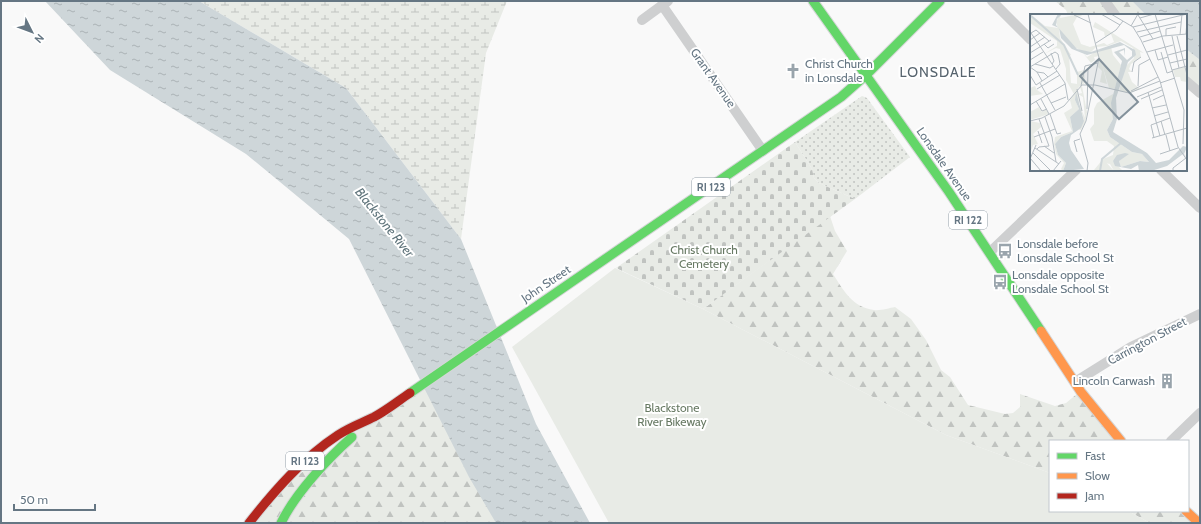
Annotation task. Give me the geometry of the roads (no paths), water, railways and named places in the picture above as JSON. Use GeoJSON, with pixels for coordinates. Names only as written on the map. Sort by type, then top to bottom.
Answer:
{"type":"FeatureCollection","features":[{"type":"Feature","properties":{"kind":"main road","name":"Lonsdale Avenue"},"geometry":{"type":"LineString","coordinates":[[813,1],[990,252],[1075,382],[1120,440]]}},
{"type":"Feature","properties":{"kind":"main road","name":"RI 123"},"geometry":{"type":"LineString","coordinates":[[866,75],[940,1]]}},
{"type":"Feature","properties":{"kind":"main road","name":"John Street"},"geometry":{"type":"LineString","coordinates":[[250,523],[264,504],[299,466],[329,442],[358,424],[374,417],[666,218],[841,97],[866,75]]}},
{"type":"Feature","properties":{"kind":"main road","name":"RI 123"},"geometry":{"type":"LineString","coordinates":[[281,523],[291,506],[338,448],[374,417]]}},
{"type":"Feature","properties":{"kind":"main road"},"geometry":{"type":"LineString","coordinates":[[281,485],[287,493],[291,506]]}},
{"type":"Feature","properties":{"kind":"main road"},"geometry":{"type":"LineString","coordinates":[[1187,512],[1199,523]]}},
{"type":"Feature","properties":{"kind":"street"},"geometry":{"type":"LineString","coordinates":[[992,1],[1030,39]]}},
{"type":"Feature","properties":{"kind":"street"},"geometry":{"type":"LineString","coordinates":[[1105,1],[1114,14]]}},
{"type":"Feature","properties":{"kind":"street"},"geometry":{"type":"LineString","coordinates":[[642,20],[665,3]]}},
{"type":"Feature","properties":{"kind":"street","name":"Grant Avenue"},"geometry":{"type":"LineString","coordinates":[[665,3],[763,151]]}},
{"type":"Feature","properties":{"kind":"street"},"geometry":{"type":"LineString","coordinates":[[1187,82],[1200,93]]}},
{"type":"Feature","properties":{"kind":"street"},"geometry":{"type":"LineString","coordinates":[[990,252],[1075,171]]}},
{"type":"Feature","properties":{"kind":"street"},"geometry":{"type":"LineString","coordinates":[[1162,171],[1200,208]]}},
{"type":"Feature","properties":{"kind":"street","name":"Carrington Street"},"geometry":{"type":"LineString","coordinates":[[1075,382],[1131,347],[1200,314]]}},
{"type":"Feature","properties":{"kind":"street"},"geometry":{"type":"LineString","coordinates":[[1172,440],[1200,413]]}},
{"type":"Feature","properties":{"kind":"water","name":"Blackstone River"},"geometry":{"type":"Polygon","coordinates":[[[45,1],[199,1],[346,88],[461,239],[536,424],[590,523],[496,523],[469,477],[349,239],[246,154],[110,70],[45,1]]]}},
{"type":"Feature","properties":{"kind":"water"},"geometry":{"type":"Polygon","coordinates":[[[1132,1],[1200,1],[1200,60],[1187,50],[1187,14],[1145,14],[1132,1]]]}},
{"type":"Feature","properties":{"kind":"place","name":"Christ Church in Lonsdale"},"geometry":{"type":"Point","coordinates":[793,71]}},
{"type":"Feature","properties":{"kind":"place","name":"Lonsdale before Lonsdale School St"},"geometry":{"type":"Point","coordinates":[1005,251]}},
{"type":"Feature","properties":{"kind":"place","name":"Lonsdale opposite Lonsdale School St"},"geometry":{"type":"Point","coordinates":[1000,282]}},
{"type":"Feature","properties":{"kind":"place","name":"Lincoln Carwash"},"geometry":{"type":"Point","coordinates":[1167,381]}},
{"type":"Feature","properties":{"kind":"district","name":"LONSDALE"},"geometry":{"type":"Point","coordinates":[938,72]}},
{"type":"Feature","properties":{"kind":"park label","name":"Christ Church Cemetery"},"geometry":{"type":"Point","coordinates":[704,257]}},
{"type":"Feature","properties":{"kind":"park label","name":"Blackstone River Bikeway"},"geometry":{"type":"Point","coordinates":[672,415]}}]}
